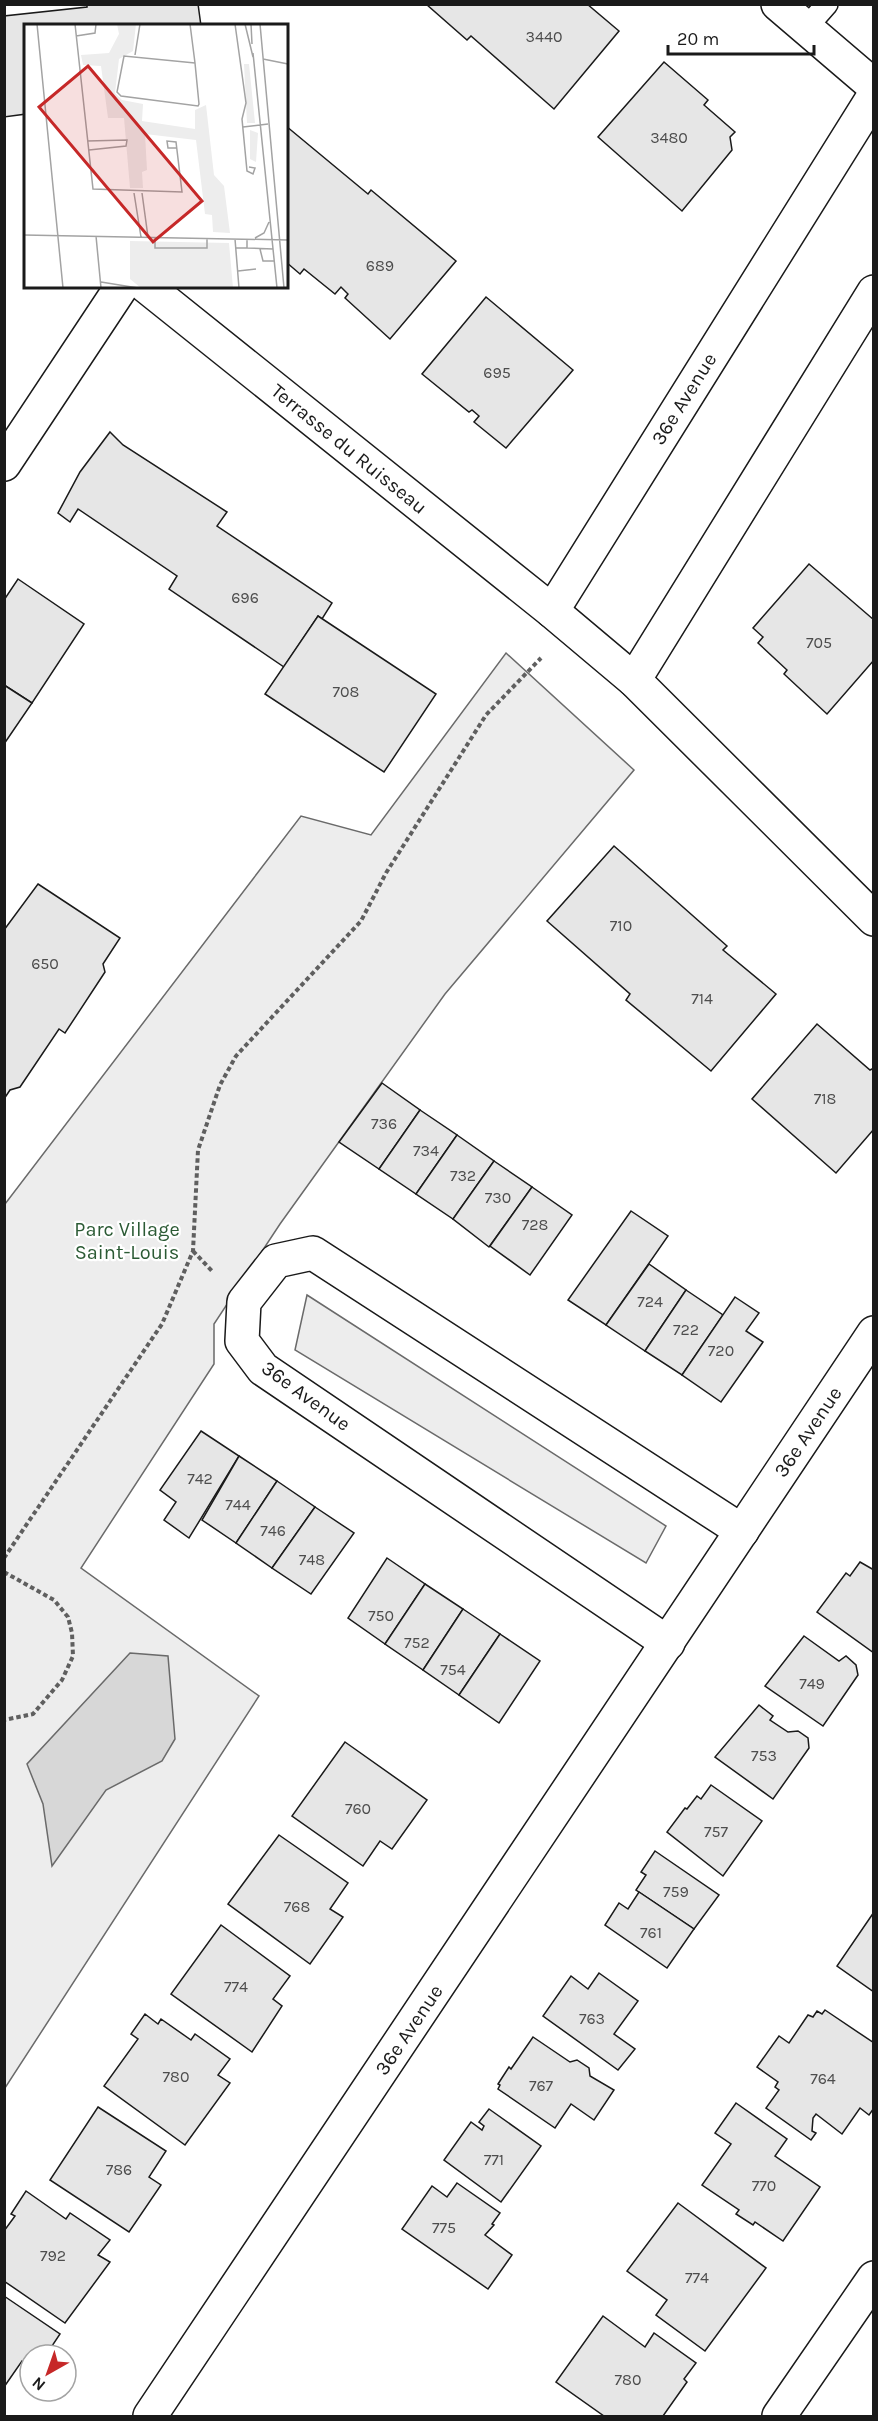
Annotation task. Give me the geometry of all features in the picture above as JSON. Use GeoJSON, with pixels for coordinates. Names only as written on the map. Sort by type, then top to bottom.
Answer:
{"type":"FeatureCollection","features":[{"type":"Feature","properties":{"kind":"street"},"geometry":{"type":"LineString","coordinates":[[778,4],[873,86]]}},
{"type":"Feature","properties":{"kind":"street","name":"36e Avenue"},"geometry":{"type":"LineString","coordinates":[[561,619],[873,96]]}},
{"type":"Feature","properties":{"kind":"street"},"geometry":{"type":"LineString","coordinates":[[4,464],[121,288]]}},
{"type":"Feature","properties":{"kind":"street","name":"Terrasse du Ruisseau"},"geometry":{"type":"LineString","coordinates":[[148,288],[561,619]]}},
{"type":"Feature","properties":{"kind":"street"},"geometry":{"type":"LineString","coordinates":[[634,680],[873,292]]}},
{"type":"Feature","properties":{"kind":"street"},"geometry":{"type":"LineString","coordinates":[[561,619],[634,680],[873,919]]}},
{"type":"Feature","properties":{"kind":"street","name":"36e Avenue"},"geometry":{"type":"LineString","coordinates":[[668,1643],[263,1369],[242,1341],[244,1302],[276,1261],[313,1253],[742,1531]]}},
{"type":"Feature","properties":{"kind":"street","name":"36e Avenue"},"geometry":{"type":"LineString","coordinates":[[150,2416],[873,1333]]}},
{"type":"Feature","properties":{"kind":"street"},"geometry":{"type":"LineString","coordinates":[[779,2416],[873,2278]]}},
{"type":"Feature","properties":{"kind":"lane"},"geometry":{"type":"LineString","coordinates":[[805,29],[827,4]]}},
{"type":"Feature","properties":{"kind":"path"},"geometry":{"type":"LineString","coordinates":[[4,1558],[162,1324],[193,1251],[198,1150],[220,1085],[236,1056],[361,921],[386,873],[486,715],[561,619]]}},
{"type":"Feature","properties":{"kind":"path"},"geometry":{"type":"LineString","coordinates":[[4,1572],[54,1600],[68,1617],[72,1633],[73,1656],[62,1680],[33,1714],[4,1720]]}},
{"type":"Feature","properties":{"kind":"shaded area","name":"Parc Village Saint-Louis"},"geometry":{"type":"Polygon","coordinates":[[[506,653],[634,770],[445,994],[280,1224],[214,1324],[214,1364],[81,1568],[259,1696],[5,2088],[5,1204],[301,816],[371,835],[506,653]]]}},
{"type":"Feature","properties":{"kind":"shaded area"},"geometry":{"type":"Polygon","coordinates":[[[307,1295],[666,1526],[646,1563],[295,1350],[307,1295]]]}},
{"type":"Feature","properties":{"kind":"shaded area"},"geometry":{"type":"Polygon","coordinates":[[[130,1653],[168,1656],[175,1739],[162,1761],[106,1790],[52,1866],[43,1804],[27,1764],[130,1653]]]}},
{"type":"Feature","properties":{"kind":"building"},"geometry":{"type":"Polygon","coordinates":[[[87,4],[198,4],[201,24],[24,24],[24,114],[4,117],[4,16],[87,7],[87,4]]]}},
{"type":"Feature","properties":{"kind":"building"},"geometry":{"type":"Polygon","coordinates":[[[426,4],[587,4],[619,31],[554,109],[471,36],[467,40],[426,4]]]}},
{"type":"Feature","properties":{"kind":"building"},"geometry":{"type":"Polygon","coordinates":[[[664,62],[708,100],[704,105],[735,132],[730,137],[732,150],[682,211],[598,137],[664,62]]]}},
{"type":"Feature","properties":{"kind":"building"},"geometry":{"type":"Polygon","coordinates":[[[288,128],[368,194],[371,190],[456,261],[390,339],[345,298],[348,294],[341,287],[335,294],[304,269],[300,274],[288,264],[288,128]]]}},
{"type":"Feature","properties":{"kind":"building"},"geometry":{"type":"Polygon","coordinates":[[[486,297],[573,370],[506,448],[474,422],[479,416],[472,410],[469,412],[422,374],[486,297]]]}},
{"type":"Feature","properties":{"kind":"building"},"geometry":{"type":"Polygon","coordinates":[[[110,432],[123,445],[227,512],[217,526],[332,603],[322,619],[318,616],[284,667],[169,589],[177,576],[78,509],[70,522],[58,513],[80,472],[110,432]]]}},
{"type":"Feature","properties":{"kind":"building"},"geometry":{"type":"Polygon","coordinates":[[[809,564],[874,620],[874,660],[827,714],[784,674],[787,670],[758,643],[763,637],[753,628],[809,564]]]}},
{"type":"Feature","properties":{"kind":"building"},"geometry":{"type":"Polygon","coordinates":[[[18,579],[84,624],[32,703],[4,685],[4,600],[18,579]]]}},
{"type":"Feature","properties":{"kind":"building"},"geometry":{"type":"Polygon","coordinates":[[[318,616],[436,694],[384,772],[265,694],[318,616]]]}},
{"type":"Feature","properties":{"kind":"building"},"geometry":{"type":"Polygon","coordinates":[[[4,685],[32,703],[4,744],[4,685]]]}},
{"type":"Feature","properties":{"kind":"building"},"geometry":{"type":"Polygon","coordinates":[[[614,846],[727,946],[723,950],[776,994],[711,1071],[626,1000],[630,994],[547,921],[614,846]]]}},
{"type":"Feature","properties":{"kind":"building"},"geometry":{"type":"Polygon","coordinates":[[[38,884],[120,938],[103,964],[105,972],[65,1033],[59,1029],[20,1087],[10,1090],[4,1099],[4,930],[38,884]]]}},
{"type":"Feature","properties":{"kind":"building"},"geometry":{"type":"Polygon","coordinates":[[[817,1024],[870,1070],[874,1068],[874,1129],[836,1173],[752,1099],[817,1024]]]}},
{"type":"Feature","properties":{"kind":"building"},"geometry":{"type":"Polygon","coordinates":[[[382,1083],[420,1110],[379,1169],[339,1142],[382,1083]]]}},
{"type":"Feature","properties":{"kind":"building"},"geometry":{"type":"Polygon","coordinates":[[[420,1110],[457,1135],[416,1194],[379,1169],[420,1110]]]}},
{"type":"Feature","properties":{"kind":"building"},"geometry":{"type":"Polygon","coordinates":[[[457,1135],[494,1161],[453,1219],[416,1194],[457,1135]]]}},
{"type":"Feature","properties":{"kind":"building"},"geometry":{"type":"Polygon","coordinates":[[[494,1161],[532,1187],[489,1247],[453,1219],[494,1161]]]}},
{"type":"Feature","properties":{"kind":"building"},"geometry":{"type":"Polygon","coordinates":[[[532,1187],[572,1215],[530,1275],[490,1246],[532,1187]]]}},
{"type":"Feature","properties":{"kind":"building"},"geometry":{"type":"Polygon","coordinates":[[[631,1211],[668,1236],[606,1325],[568,1300],[631,1211]]]}},
{"type":"Feature","properties":{"kind":"building"},"geometry":{"type":"Polygon","coordinates":[[[649,1264],[686,1290],[645,1351],[606,1325],[649,1264]]]}},
{"type":"Feature","properties":{"kind":"building"},"geometry":{"type":"Polygon","coordinates":[[[686,1290],[723,1315],[682,1375],[645,1351],[686,1290]]]}},
{"type":"Feature","properties":{"kind":"building"},"geometry":{"type":"Polygon","coordinates":[[[735,1297],[759,1313],[746,1331],[763,1342],[721,1402],[682,1375],[735,1297]]]}},
{"type":"Feature","properties":{"kind":"building"},"geometry":{"type":"Polygon","coordinates":[[[201,1431],[239,1456],[189,1538],[164,1520],[176,1502],[160,1490],[201,1431]]]}},
{"type":"Feature","properties":{"kind":"building"},"geometry":{"type":"Polygon","coordinates":[[[239,1456],[277,1481],[236,1543],[202,1520],[239,1456]]]}},
{"type":"Feature","properties":{"kind":"building"},"geometry":{"type":"Polygon","coordinates":[[[277,1481],[315,1507],[272,1568],[236,1543],[277,1481]]]}},
{"type":"Feature","properties":{"kind":"building"},"geometry":{"type":"Polygon","coordinates":[[[315,1507],[354,1533],[311,1594],[272,1568],[315,1507]]]}},
{"type":"Feature","properties":{"kind":"building"},"geometry":{"type":"Polygon","coordinates":[[[387,1558],[425,1584],[385,1644],[348,1618],[387,1558]]]}},
{"type":"Feature","properties":{"kind":"building"},"geometry":{"type":"Polygon","coordinates":[[[860,1562],[874,1570],[874,1653],[817,1612],[846,1573],[850,1576],[860,1562]]]}},
{"type":"Feature","properties":{"kind":"building"},"geometry":{"type":"Polygon","coordinates":[[[425,1584],[463,1609],[423,1670],[385,1644],[425,1584]]]}},
{"type":"Feature","properties":{"kind":"building"},"geometry":{"type":"Polygon","coordinates":[[[463,1609],[500,1634],[459,1695],[423,1670],[463,1609]]]}},
{"type":"Feature","properties":{"kind":"building"},"geometry":{"type":"Polygon","coordinates":[[[500,1634],[540,1661],[499,1723],[459,1695],[500,1634]]]}},
{"type":"Feature","properties":{"kind":"building"},"geometry":{"type":"Polygon","coordinates":[[[804,1636],[839,1661],[846,1656],[856,1665],[858,1675],[823,1726],[765,1686],[804,1636]]]}},
{"type":"Feature","properties":{"kind":"building"},"geometry":{"type":"Polygon","coordinates":[[[759,1705],[773,1716],[770,1720],[788,1732],[798,1731],[808,1738],[809,1748],[773,1799],[715,1757],[759,1705]]]}},
{"type":"Feature","properties":{"kind":"building"},"geometry":{"type":"Polygon","coordinates":[[[345,1742],[427,1800],[392,1849],[380,1841],[363,1866],[292,1816],[345,1742]]]}},
{"type":"Feature","properties":{"kind":"building"},"geometry":{"type":"Polygon","coordinates":[[[711,1785],[762,1821],[723,1876],[667,1832],[685,1808],[687,1809],[697,1796],[701,1799],[711,1785]]]}},
{"type":"Feature","properties":{"kind":"building"},"geometry":{"type":"Polygon","coordinates":[[[279,1835],[348,1883],[330,1909],[343,1917],[310,1964],[228,1904],[279,1835]]]}},
{"type":"Feature","properties":{"kind":"building"},"geometry":{"type":"Polygon","coordinates":[[[655,1851],[719,1895],[694,1929],[636,1890],[646,1875],[641,1872],[655,1851]]]}},
{"type":"Feature","properties":{"kind":"building"},"geometry":{"type":"Polygon","coordinates":[[[639,1892],[694,1929],[667,1968],[605,1925],[619,1903],[628,1909],[639,1892]]]}},
{"type":"Feature","properties":{"kind":"building"},"geometry":{"type":"Polygon","coordinates":[[[874,1912],[874,1992],[837,1966],[874,1912]]]}},
{"type":"Feature","properties":{"kind":"building"},"geometry":{"type":"Polygon","coordinates":[[[221,1925],[290,1976],[273,1999],[282,2006],[252,2052],[171,1994],[221,1925]]]}},
{"type":"Feature","properties":{"kind":"building"},"geometry":{"type":"Polygon","coordinates":[[[599,1973],[638,2001],[614,2034],[635,2049],[618,2070],[543,2016],[571,1976],[588,1989],[599,1973]]]}},
{"type":"Feature","properties":{"kind":"building"},"geometry":{"type":"Polygon","coordinates":[[[825,2010],[874,2043],[874,2108],[869,2115],[860,2108],[842,2134],[816,2114],[813,2118],[812,2131],[816,2133],[811,2140],[766,2108],[779,2090],[775,2087],[778,2082],[757,2067],[779,2036],[789,2043],[808,2015],[813,2017],[817,2011],[822,2014],[825,2010]]]}},
{"type":"Feature","properties":{"kind":"building"},"geometry":{"type":"Polygon","coordinates":[[[145,2014],[158,2024],[161,2019],[191,2040],[195,2034],[230,2059],[218,2075],[230,2083],[185,2145],[104,2086],[138,2039],[131,2034],[145,2014]]]}},
{"type":"Feature","properties":{"kind":"building"},"geometry":{"type":"Polygon","coordinates":[[[533,2037],[570,2062],[577,2060],[589,2068],[590,2076],[614,2090],[594,2120],[571,2104],[555,2128],[498,2089],[500,2085],[498,2084],[509,2067],[511,2069],[533,2037]]]}},
{"type":"Feature","properties":{"kind":"building"},"geometry":{"type":"Polygon","coordinates":[[[736,2103],[787,2139],[775,2156],[820,2187],[783,2241],[755,2222],[753,2225],[736,2214],[739,2210],[702,2185],[731,2144],[715,2133],[736,2103]]]}},
{"type":"Feature","properties":{"kind":"building"},"geometry":{"type":"Polygon","coordinates":[[[98,2107],[166,2151],[149,2177],[161,2185],[129,2232],[50,2180],[98,2107]]]}},
{"type":"Feature","properties":{"kind":"building"},"geometry":{"type":"Polygon","coordinates":[[[489,2109],[541,2146],[501,2202],[444,2160],[471,2122],[482,2130],[484,2126],[479,2122],[489,2109]]]}},
{"type":"Feature","properties":{"kind":"building"},"geometry":{"type":"Polygon","coordinates":[[[457,2183],[500,2213],[492,2224],[494,2225],[485,2235],[512,2255],[488,2289],[402,2229],[432,2186],[447,2197],[457,2183]]]}},
{"type":"Feature","properties":{"kind":"building"},"geometry":{"type":"Polygon","coordinates":[[[26,2191],[66,2219],[70,2213],[110,2240],[98,2255],[110,2262],[65,2323],[4,2281],[4,2231],[15,2216],[11,2214],[26,2191]]]}},
{"type":"Feature","properties":{"kind":"building"},"geometry":{"type":"Polygon","coordinates":[[[678,2203],[766,2268],[705,2351],[656,2315],[667,2300],[627,2271],[678,2203]]]}},
{"type":"Feature","properties":{"kind":"building"},"geometry":{"type":"Polygon","coordinates":[[[4,2296],[60,2334],[54,2343],[18,2343],[18,2367],[4,2387],[4,2296]]]}},
{"type":"Feature","properties":{"kind":"building"},"geometry":{"type":"Polygon","coordinates":[[[603,2316],[645,2347],[654,2333],[696,2363],[684,2379],[687,2382],[663,2416],[604,2416],[556,2382],[603,2316]]]}}]}
